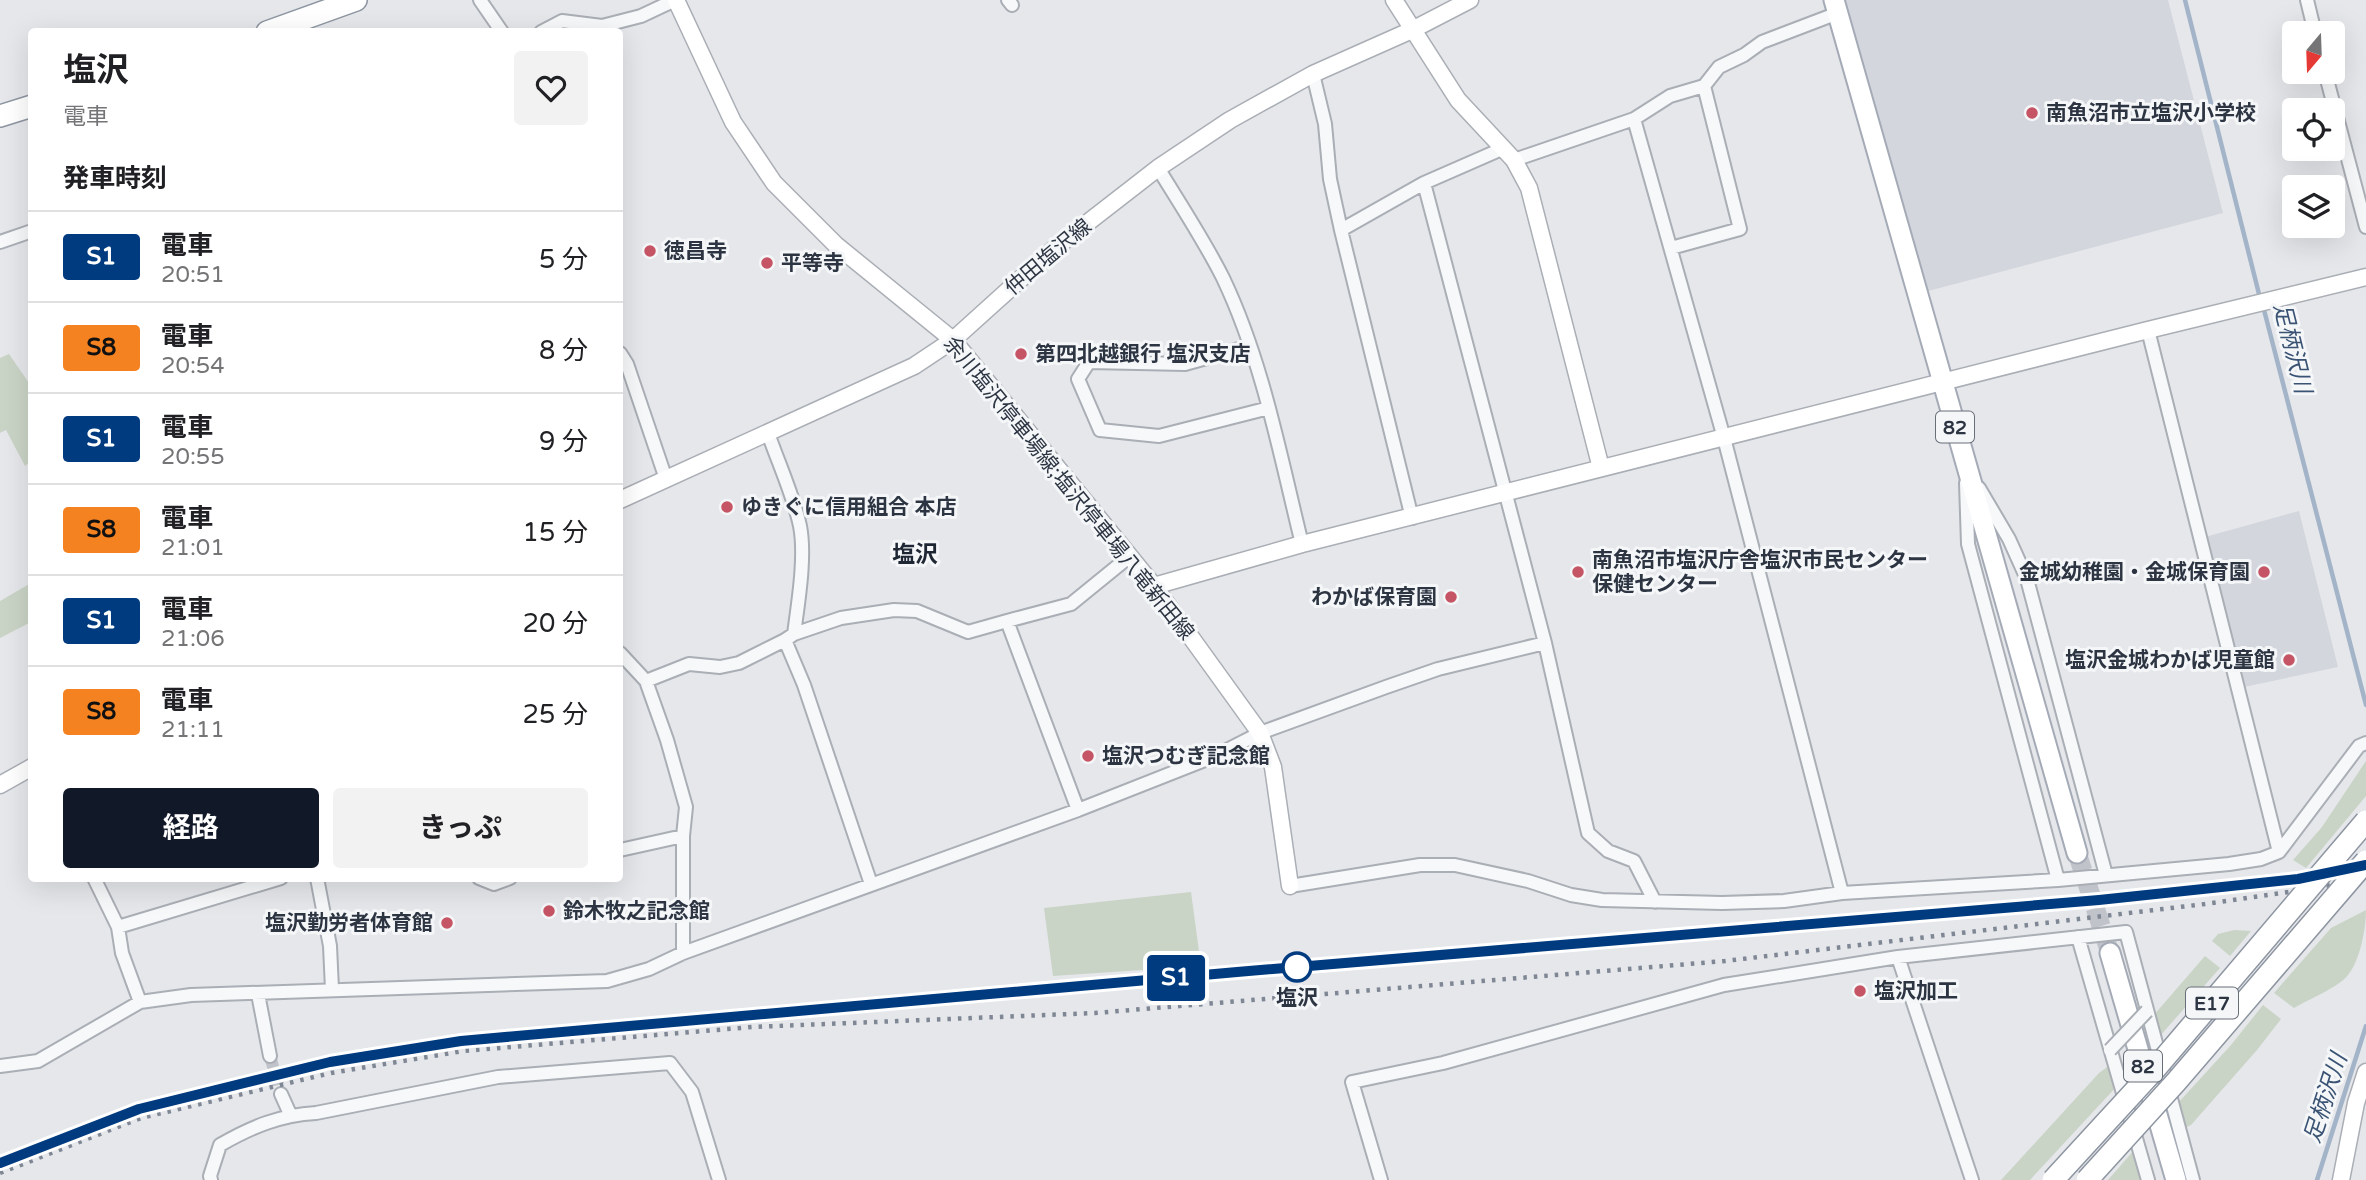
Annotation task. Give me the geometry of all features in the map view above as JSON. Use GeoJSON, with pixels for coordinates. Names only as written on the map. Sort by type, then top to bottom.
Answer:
{"type":"FeatureCollection","features":[{"type":"Feature","properties":{"kind":"highway"},"geometry":{"type":"LineString","coordinates":[[278,28],[356,0]]}},
{"type":"Feature","properties":{"kind":"highway"},"geometry":{"type":"LineString","coordinates":[[0,116],[28,107]]}},
{"type":"Feature","properties":{"kind":"highway","name":"E17"},"geometry":{"type":"LineString","coordinates":[[2053,1180],[2155,1069],[2366,821]]}},
{"type":"Feature","properties":{"kind":"highway","name":"E17"},"geometry":{"type":"LineString","coordinates":[[2087,1180],[2194,1061],[2366,861]]}},
{"type":"Feature","properties":{"kind":"main road","name":"余川塩沢停車場線;塩沢停車場八竜新田線"},"geometry":{"type":"LineString","coordinates":[[675,0],[733,122],[774,183],[836,245],[953,340],[1154,586],[1260,733],[1273,767],[1290,886]]}},
{"type":"Feature","properties":{"kind":"main road"},"geometry":{"type":"LineString","coordinates":[[1394,0],[1458,100],[1509,154],[1529,188],[1601,468]]}},
{"type":"Feature","properties":{"kind":"main road","name":"仲田塩沢線"},"geometry":{"type":"LineString","coordinates":[[623,499],[914,366],[953,340],[1055,248],[1158,168],[1230,120],[1313,74],[1412,30],[1470,0]]}},
{"type":"Feature","properties":{"kind":"main road","name":"82"},"geometry":{"type":"LineString","coordinates":[[1836,7],[2077,853]]}},
{"type":"Feature","properties":{"kind":"main road"},"geometry":{"type":"LineString","coordinates":[[1154,586],[1302,544],[2366,277]]}},
{"type":"Feature","properties":{"kind":"main road"},"geometry":{"type":"LineString","coordinates":[[0,785],[28,770]]}},
{"type":"Feature","properties":{"kind":"main road","name":"82"},"geometry":{"type":"LineString","coordinates":[[2110,953],[2176,1180]]}},
{"type":"Feature","properties":{"kind":"main road"},"geometry":{"type":"LineString","coordinates":[[2342,1180],[2356,1103],[2366,1072]]}},
{"type":"Feature","properties":{"kind":"street"},"geometry":{"type":"LineString","coordinates":[[480,0],[499,28]]}},
{"type":"Feature","properties":{"kind":"street"},"geometry":{"type":"LineString","coordinates":[[549,28],[562,21],[603,26],[641,16],[675,0]]}},
{"type":"Feature","properties":{"kind":"street"},"geometry":{"type":"LineString","coordinates":[[2307,0],[2312,21]]}},
{"type":"Feature","properties":{"kind":"street"},"geometry":{"type":"LineString","coordinates":[[1341,230],[1424,183],[1509,154],[1634,119],[1670,96],[1704,86],[1719,67],[1744,55],[1762,42],[1836,7]]}},
{"type":"Feature","properties":{"kind":"street"},"geometry":{"type":"LineString","coordinates":[[1313,74],[1325,124],[1330,179],[1341,230],[1412,518]]}},
{"type":"Feature","properties":{"kind":"street"},"geometry":{"type":"LineString","coordinates":[[2328,84],[2366,227]]}},
{"type":"Feature","properties":{"kind":"street"},"geometry":{"type":"LineString","coordinates":[[1671,248],[1740,229],[1704,86]]}},
{"type":"Feature","properties":{"kind":"street"},"geometry":{"type":"LineString","coordinates":[[1634,119],[1724,438],[1842,893]]}},
{"type":"Feature","properties":{"kind":"street"},"geometry":{"type":"LineString","coordinates":[[1158,168],[1223,278],[1250,346],[1269,408],[1302,544]]}},
{"type":"Feature","properties":{"kind":"street"},"geometry":{"type":"LineString","coordinates":[[1424,183],[1545,643],[1588,833],[1608,851],[1634,861],[1655,902]]}},
{"type":"Feature","properties":{"kind":"street"},"geometry":{"type":"LineString","coordinates":[[0,242],[28,232]]}},
{"type":"Feature","properties":{"kind":"street"},"geometry":{"type":"LineString","coordinates":[[2147,330],[2278,852]]}},
{"type":"Feature","properties":{"kind":"street"},"geometry":{"type":"LineString","coordinates":[[1250,346],[1185,364],[1089,362],[1078,379],[1100,430],[1159,436],[1269,408]]}},
{"type":"Feature","properties":{"kind":"street"},"geometry":{"type":"LineString","coordinates":[[623,358],[666,479]]}},
{"type":"Feature","properties":{"kind":"street"},"geometry":{"type":"LineString","coordinates":[[768,433],[800,526],[801,554],[789,637],[871,884]]}},
{"type":"Feature","properties":{"kind":"street"},"geometry":{"type":"LineString","coordinates":[[1965,463],[2009,539],[2027,579],[2106,875]]}},
{"type":"Feature","properties":{"kind":"street"},"geometry":{"type":"LineString","coordinates":[[1965,463],[1968,544],[2058,880]]}},
{"type":"Feature","properties":{"kind":"street"},"geometry":{"type":"LineString","coordinates":[[646,681],[689,664],[720,667],[739,663],[789,637],[841,618],[894,610],[917,611],[968,632],[1071,604],[1130,556]]}},
{"type":"Feature","properties":{"kind":"street"},"geometry":{"type":"LineString","coordinates":[[1007,621],[1078,810]]}},
{"type":"Feature","properties":{"kind":"street"},"geometry":{"type":"LineString","coordinates":[[0,1066],[38,1060],[140,1002],[191,995],[607,981],[649,969],[683,953],[1078,810],[1215,756],[1260,733],[1438,669],[1545,643]]}},
{"type":"Feature","properties":{"kind":"street"},"geometry":{"type":"LineString","coordinates":[[623,656],[646,681],[667,740],[686,807],[683,836],[683,953]]}},
{"type":"Feature","properties":{"kind":"street"},"geometry":{"type":"LineString","coordinates":[[1290,886],[1420,865],[1455,864],[1602,900],[1784,901],[1842,893],[2058,880],[2229,864],[2261,859],[2278,852],[2359,746],[2365,743]]}},
{"type":"Feature","properties":{"kind":"street"},"geometry":{"type":"LineString","coordinates":[[623,848],[683,836]]}},
{"type":"Feature","properties":{"kind":"street"},"geometry":{"type":"LineString","coordinates":[[96,882],[118,927],[122,953],[140,1002]]}},
{"type":"Feature","properties":{"kind":"street"},"geometry":{"type":"LineString","coordinates":[[118,927],[268,882]]}},
{"type":"Feature","properties":{"kind":"street"},"geometry":{"type":"LineString","coordinates":[[318,882],[330,946],[332,989]]}},
{"type":"Feature","properties":{"kind":"street"},"geometry":{"type":"LineString","coordinates":[[1381,1180],[1352,1082],[1443,1063],[1724,985],[1898,957],[2126,932],[2193,1180]]}},
{"type":"Feature","properties":{"kind":"street"},"geometry":{"type":"LineString","coordinates":[[2078,937],[2148,1180]]}},
{"type":"Feature","properties":{"kind":"street"},"geometry":{"type":"LineString","coordinates":[[1898,957],[1972,1180]]}},
{"type":"Feature","properties":{"kind":"street"},"geometry":{"type":"LineString","coordinates":[[258,994],[270,1056]]}},
{"type":"Feature","properties":{"kind":"street"},"geometry":{"type":"LineString","coordinates":[[2110,1049],[2147,1011]]}},
{"type":"Feature","properties":{"kind":"street"},"geometry":{"type":"LineString","coordinates":[[211,1180],[220,1145],[246,1130],[290,1114],[316,1113],[498,1077],[670,1063],[692,1092],[719,1180]]}},
{"type":"Feature","properties":{"kind":"street"},"geometry":{"type":"LineString","coordinates":[[281,1094],[290,1114]]}},
{"type":"Feature","properties":{"kind":"shaded area","name":"南魚沼市立塩沢小学校"},"geometry":{"type":"Polygon","coordinates":[[[1834,0],[2168,0],[2223,213],[1917,294],[1834,0]]]}},
{"type":"Feature","properties":{"kind":"shaded area","name":"金城幼稚園・金城保育園"},"geometry":{"type":"Polygon","coordinates":[[[2299,511],[2338,667],[2244,687],[2205,537],[2299,511]]]}},
{"type":"Feature","properties":{"kind":"green space"},"geometry":{"type":"Polygon","coordinates":[[[9,354],[28,382],[28,464],[25,466],[6,430],[0,433],[0,358],[9,354]]]}},
{"type":"Feature","properties":{"kind":"green space"},"geometry":{"type":"Polygon","coordinates":[[[28,585],[28,624],[0,638],[0,601],[28,585]]]}},
{"type":"Feature","properties":{"kind":"green space"},"geometry":{"type":"Polygon","coordinates":[[[2366,761],[2366,796],[2306,868],[2293,860],[2322,827],[2366,761]]]}},
{"type":"Feature","properties":{"kind":"green space"},"geometry":{"type":"Polygon","coordinates":[[[1191,892],[1201,966],[1053,976],[1044,908],[1191,892]]]}},
{"type":"Feature","properties":{"kind":"green space"},"geometry":{"type":"Polygon","coordinates":[[[2366,910],[2365,928],[2357,959],[2342,981],[2294,1008],[2274,993],[2331,928],[2366,910]]]}},
{"type":"Feature","properties":{"kind":"green space"},"geometry":{"type":"Polygon","coordinates":[[[2234,930],[2251,931],[2230,956],[2212,941],[2218,934],[2234,930]]]}},
{"type":"Feature","properties":{"kind":"green space"},"geometry":{"type":"Polygon","coordinates":[[[2205,956],[2220,968],[2159,1037],[2153,1016],[2205,956]]]}},
{"type":"Feature","properties":{"kind":"green space"},"geometry":{"type":"Polygon","coordinates":[[[2263,1005],[2281,1019],[2191,1125],[2185,1128],[2178,1103],[2263,1005]]]}},
{"type":"Feature","properties":{"kind":"green space"},"geometry":{"type":"Polygon","coordinates":[[[2110,1065],[2117,1086],[2030,1180],[2001,1180],[2099,1073],[2110,1065]]]}},
{"type":"Feature","properties":{"kind":"green space"},"geometry":{"type":"Polygon","coordinates":[[[2135,1149],[2144,1176],[2140,1180],[2108,1180],[2135,1149]]]}},
{"type":"Feature","properties":{"kind":"waterway","name":"足柄沢川"},"geometry":{"type":"LineString","coordinates":[[2185,0],[2260,298]]}},
{"type":"Feature","properties":{"kind":"waterway","name":"足柄沢川"},"geometry":{"type":"LineString","coordinates":[[2263,306],[2366,705]]}},
{"type":"Feature","properties":{"kind":"waterway","name":"足柄沢川"},"geometry":{"type":"LineString","coordinates":[[2317,1180],[2366,1026]]}},
{"type":"Feature","properties":{"kind":"tunnel"},"geometry":{"type":"LineString","coordinates":[[2077,853],[2110,953]]}},
{"type":"Feature","properties":{"kind":"tunnel"},"geometry":{"type":"LineString","coordinates":[[270,1056],[281,1094]]}},
{"type":"Feature","properties":{"kind":"railway"},"geometry":{"type":"LineString","coordinates":[[539,1034],[1237,972],[2016,908],[2298,879],[2366,865]]}},
{"type":"Feature","properties":{"kind":"railway"},"geometry":{"type":"LineString","coordinates":[[0,1173],[141,1118],[331,1073],[463,1051],[752,1027],[1095,1013],[1725,961],[2205,904],[2366,878]]}},
{"type":"Feature","properties":{"kind":"train","name":"S1"},"geometry":{"type":"LineString","coordinates":[[0,1163],[139,1109],[330,1062],[461,1041],[1237,972],[2146,896],[2298,879],[2366,865]]}},
{"type":"Feature","properties":{"kind":"place","name":"南魚沼市立塩沢小学校"},"geometry":{"type":"Point","coordinates":[2032,113]}},
{"type":"Feature","properties":{"kind":"place","name":"徳昌寺"},"geometry":{"type":"Point","coordinates":[650,251]}},
{"type":"Feature","properties":{"kind":"place","name":"平等寺"},"geometry":{"type":"Point","coordinates":[767,263]}},
{"type":"Feature","properties":{"kind":"place","name":"第四北越銀行 塩沢支店"},"geometry":{"type":"Point","coordinates":[1021,354]}},
{"type":"Feature","properties":{"kind":"place","name":"ゆきぐに信用組合 本店"},"geometry":{"type":"Point","coordinates":[727,507]}},
{"type":"Feature","properties":{"kind":"place","name":"南魚沼市塩沢庁舎塩沢市民センター 保健センター"},"geometry":{"type":"Point","coordinates":[1578,572]}},
{"type":"Feature","properties":{"kind":"place","name":"金城幼稚園・金城保育園"},"geometry":{"type":"Point","coordinates":[2264,572]}},
{"type":"Feature","properties":{"kind":"place","name":"わかば保育園"},"geometry":{"type":"Point","coordinates":[1451,597]}},
{"type":"Feature","properties":{"kind":"place","name":"塩沢金城わかば児童館"},"geometry":{"type":"Point","coordinates":[2289,660]}},
{"type":"Feature","properties":{"kind":"place","name":"塩沢つむぎ記念館"},"geometry":{"type":"Point","coordinates":[1088,756]}},
{"type":"Feature","properties":{"kind":"place","name":"鈴木牧之記念館"},"geometry":{"type":"Point","coordinates":[549,911]}},
{"type":"Feature","properties":{"kind":"place","name":"塩沢勤労者体育館"},"geometry":{"type":"Point","coordinates":[447,923]}},
{"type":"Feature","properties":{"kind":"place","name":"塩沢"},"geometry":{"type":"Point","coordinates":[1297,967]}},
{"type":"Feature","properties":{"kind":"place","name":"塩沢加工"},"geometry":{"type":"Point","coordinates":[1860,991]}},
{"type":"Feature","properties":{"kind":"district","name":"塩沢"},"geometry":{"type":"Point","coordinates":[915,554]}}]}
